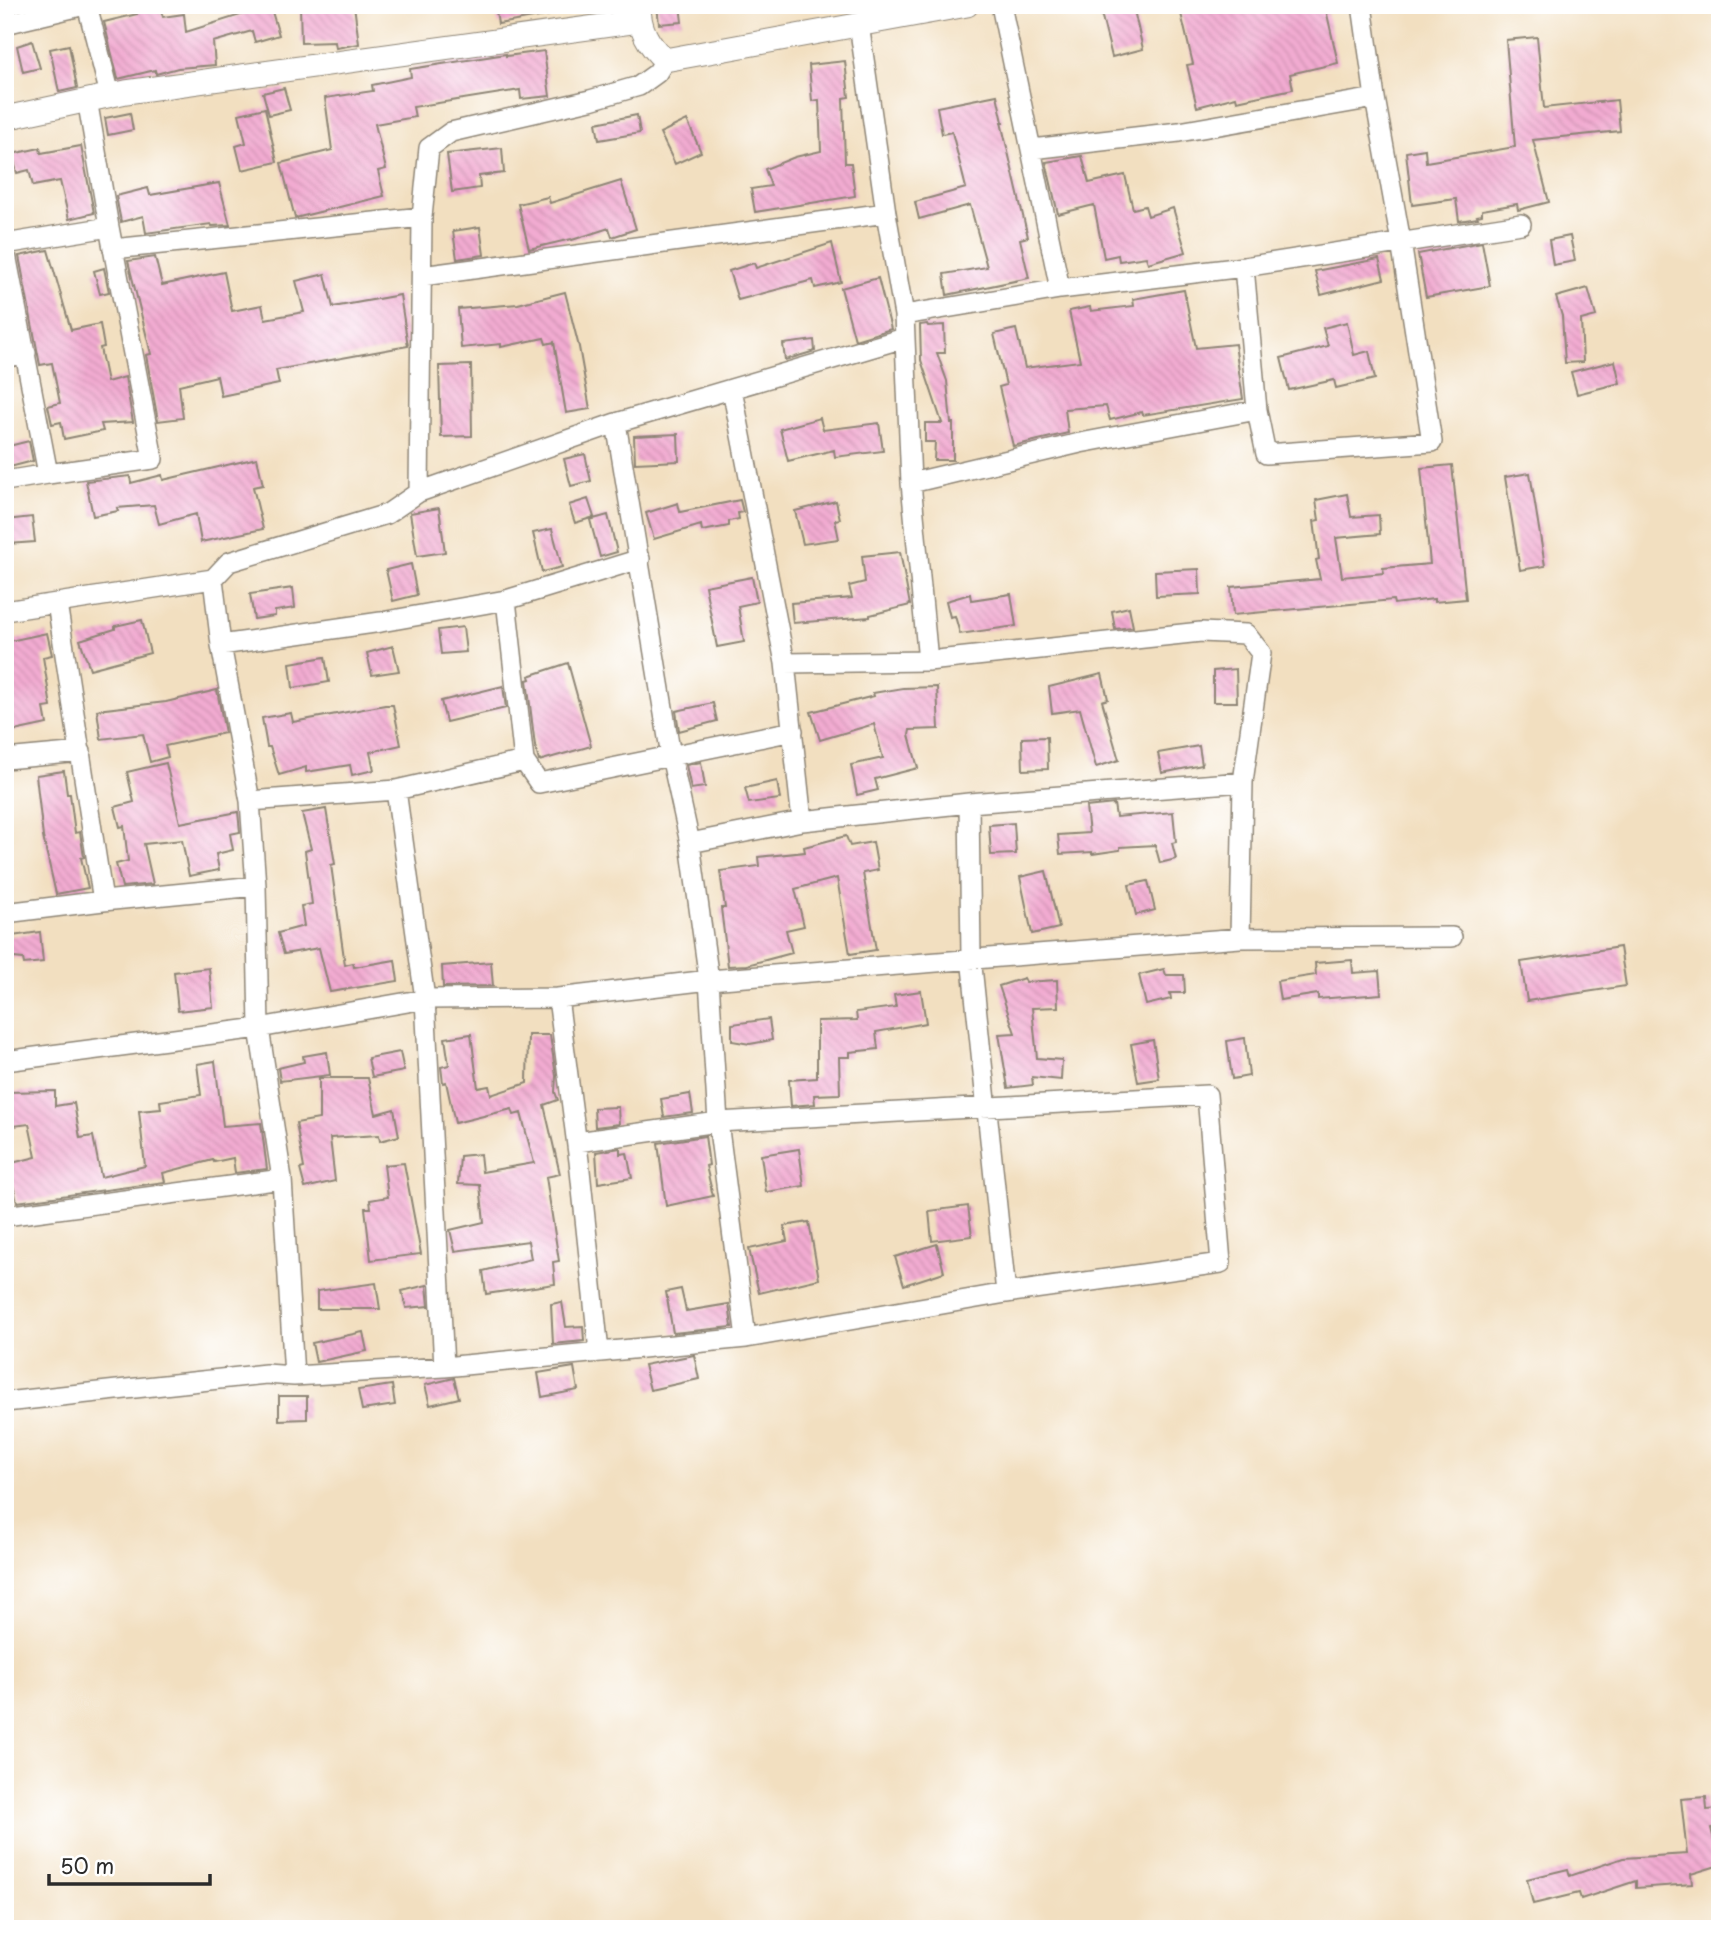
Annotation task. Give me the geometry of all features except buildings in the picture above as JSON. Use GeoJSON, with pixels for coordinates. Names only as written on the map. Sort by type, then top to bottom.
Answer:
{"type":"FeatureCollection","features":[{"type":"Feature","properties":{"kind":"street"},"geometry":{"type":"LineString","coordinates":[[5,24],[86,5],[98,97],[109,227],[153,459],[5,481]]}},
{"type":"Feature","properties":{"kind":"street"},"geometry":{"type":"LineString","coordinates":[[419,492],[422,217],[429,148],[451,132],[639,86],[657,73],[665,60],[967,5]]}},
{"type":"Feature","properties":{"kind":"street"},"geometry":{"type":"LineString","coordinates":[[1001,5],[1059,289]]}},
{"type":"Feature","properties":{"kind":"street"},"geometry":{"type":"LineString","coordinates":[[1244,267],[1257,410],[1266,454],[1432,442],[1401,242],[1374,98],[1362,5]]}},
{"type":"Feature","properties":{"kind":"street"},"geometry":{"type":"LineString","coordinates":[[5,118],[98,97],[639,13],[651,48],[665,60]]}},
{"type":"Feature","properties":{"kind":"street"},"geometry":{"type":"LineString","coordinates":[[859,24],[886,213],[904,315],[911,484],[929,661]]}},
{"type":"Feature","properties":{"kind":"street"},"geometry":{"type":"LineString","coordinates":[[1032,149],[1179,132],[1374,98]]}},
{"type":"Feature","properties":{"kind":"street"},"geometry":{"type":"LineString","coordinates":[[422,276],[886,213]]}},
{"type":"Feature","properties":{"kind":"street"},"geometry":{"type":"LineString","coordinates":[[113,250],[422,217]]}},
{"type":"Feature","properties":{"kind":"street"},"geometry":{"type":"LineString","coordinates":[[904,315],[1059,289],[1244,267],[1521,224]]}},
{"type":"Feature","properties":{"kind":"street"},"geometry":{"type":"LineString","coordinates":[[48,474],[5,247],[109,227]]}},
{"type":"Feature","properties":{"kind":"street"},"geometry":{"type":"LineString","coordinates":[[5,611],[213,579],[229,562],[387,514],[419,492],[616,422],[904,338]]}},
{"type":"Feature","properties":{"kind":"street"},"geometry":{"type":"LineString","coordinates":[[5,358],[26,353]]}},
{"type":"Feature","properties":{"kind":"street"},"geometry":{"type":"LineString","coordinates":[[732,389],[785,663],[802,821]]}},
{"type":"Feature","properties":{"kind":"street"},"geometry":{"type":"LineString","coordinates":[[911,484],[1080,443],[1257,410]]}},
{"type":"Feature","properties":{"kind":"street"},"geometry":{"type":"LineString","coordinates":[[616,422],[671,756],[690,843],[709,980],[718,1122],[746,1338]]}},
{"type":"Feature","properties":{"kind":"street"},"geometry":{"type":"LineString","coordinates":[[220,645],[381,622],[506,600],[640,559]]}},
{"type":"Feature","properties":{"kind":"street"},"geometry":{"type":"LineString","coordinates":[[213,579],[220,645],[250,801],[256,886],[259,1028],[282,1179],[294,1376]]}},
{"type":"Feature","properties":{"kind":"street"},"geometry":{"type":"LineString","coordinates":[[506,600],[524,761],[538,783],[793,731]]}},
{"type":"Feature","properties":{"kind":"street"},"geometry":{"type":"LineString","coordinates":[[57,603],[103,901]]}},
{"type":"Feature","properties":{"kind":"street"},"geometry":{"type":"LineString","coordinates":[[785,663],[929,661],[1201,632],[1246,634],[1261,653],[1243,782],[1240,938]]}},
{"type":"Feature","properties":{"kind":"street"},"geometry":{"type":"LineString","coordinates":[[5,759],[81,752]]}},
{"type":"Feature","properties":{"kind":"street"},"geometry":{"type":"LineString","coordinates":[[250,801],[396,790],[524,761]]}},
{"type":"Feature","properties":{"kind":"street"},"geometry":{"type":"LineString","coordinates":[[690,843],[802,821],[969,803],[1243,782]]}},
{"type":"Feature","properties":{"kind":"street"},"geometry":{"type":"LineString","coordinates":[[396,790],[425,999],[444,1367]]}},
{"type":"Feature","properties":{"kind":"street"},"geometry":{"type":"LineString","coordinates":[[969,803],[971,957],[1006,1293]]}},
{"type":"Feature","properties":{"kind":"street"},"geometry":{"type":"LineString","coordinates":[[5,913],[256,886]]}},
{"type":"Feature","properties":{"kind":"street"},"geometry":{"type":"LineString","coordinates":[[5,1061],[259,1028],[425,999],[558,998],[709,980],[971,957],[1240,938],[1452,937]]}},
{"type":"Feature","properties":{"kind":"street"},"geometry":{"type":"LineString","coordinates":[[558,998],[577,1142],[599,1352]]}},
{"type":"Feature","properties":{"kind":"street"},"geometry":{"type":"LineString","coordinates":[[5,1402],[266,1374],[294,1376],[444,1367],[746,1338],[1006,1293],[1221,1263],[1207,1095],[718,1122],[577,1142]]}},
{"type":"Feature","properties":{"kind":"street"},"geometry":{"type":"LineString","coordinates":[[5,1216],[282,1179]]}}]}
